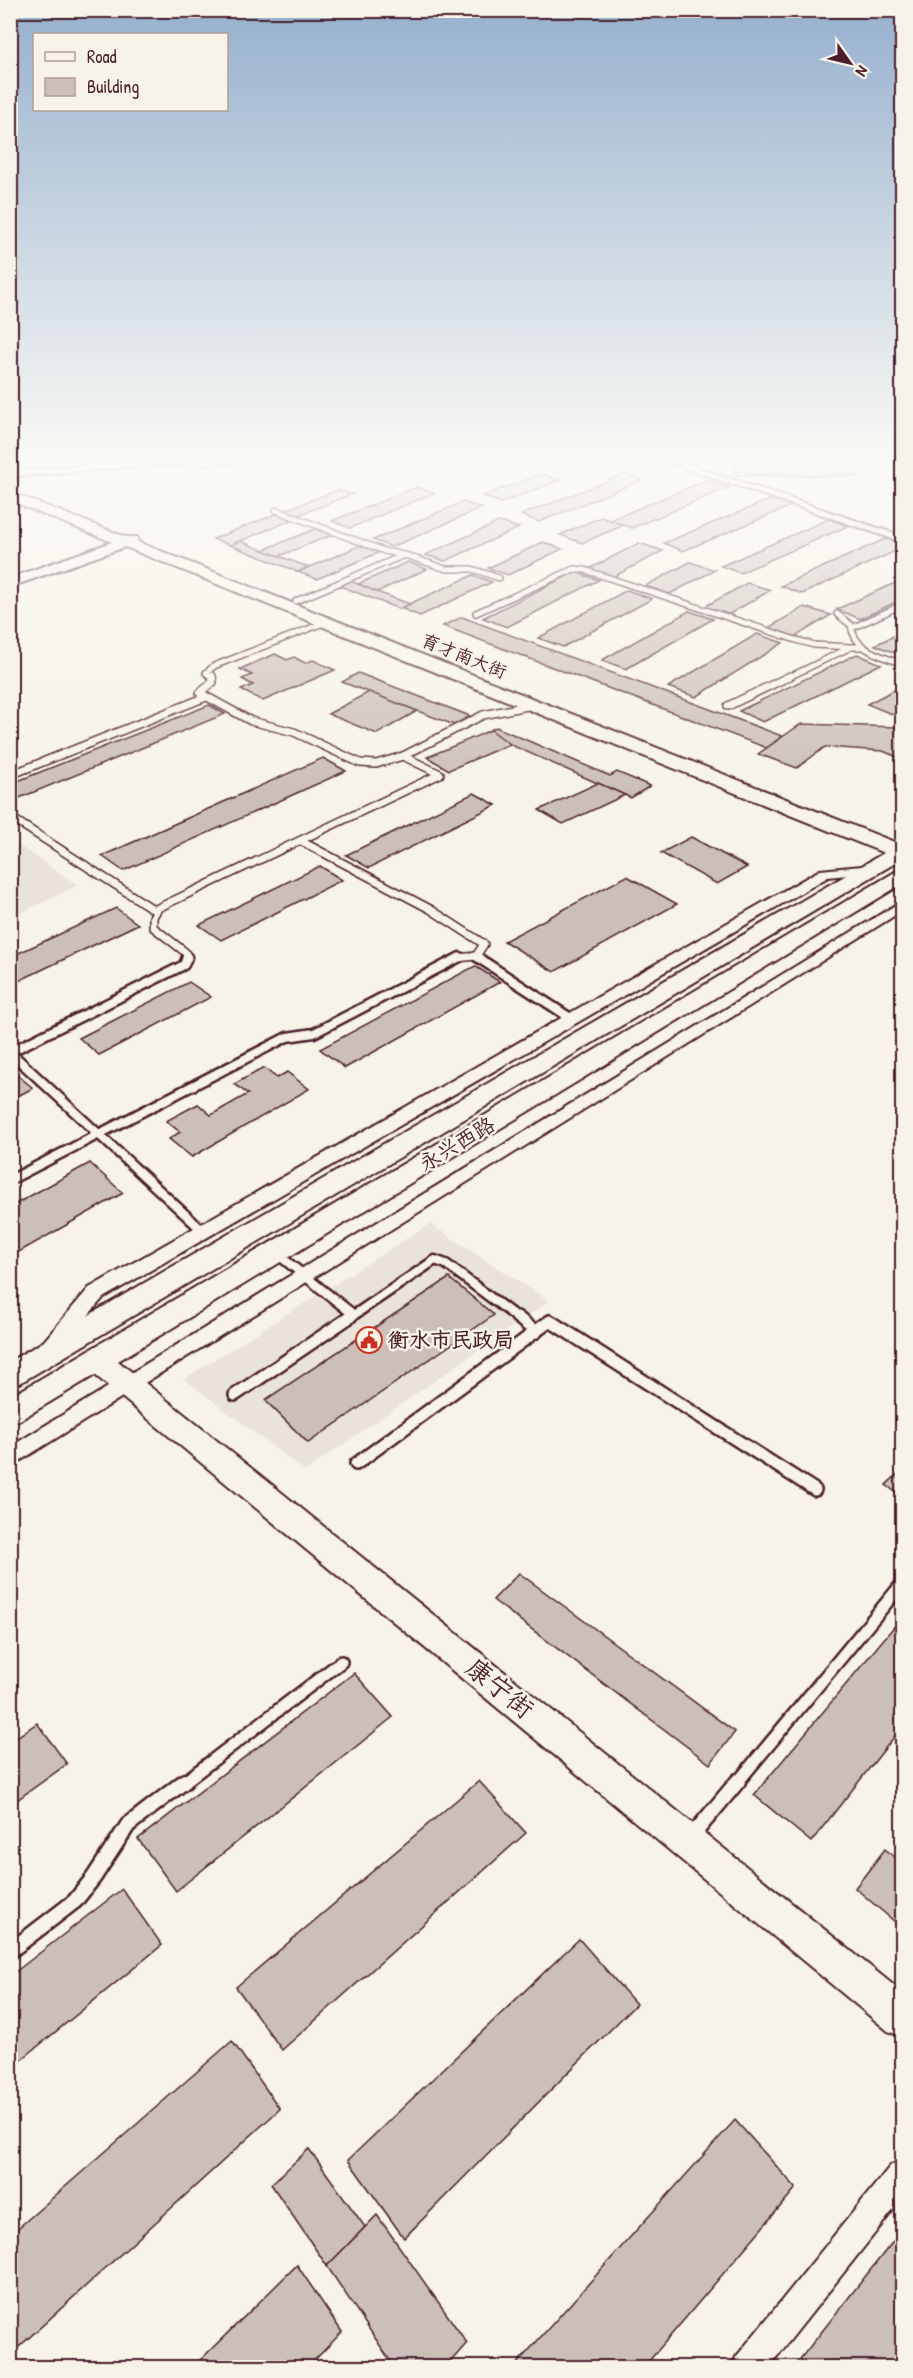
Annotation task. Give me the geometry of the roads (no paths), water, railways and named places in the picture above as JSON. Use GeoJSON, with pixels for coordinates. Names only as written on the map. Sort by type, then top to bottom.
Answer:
{"type":"FeatureCollection","features":[{"type":"Feature","properties":{"kind":"main road"},"geometry":{"type":"LineString","coordinates":[[10,575],[26,570]]}},
{"type":"Feature","properties":{"kind":"main road"},"geometry":{"type":"LineString","coordinates":[[10,582],[42,570]]}},
{"type":"Feature","properties":{"kind":"main road","name":"育才南大街"},"geometry":{"type":"LineString","coordinates":[[202,570],[902,855]]}},
{"type":"Feature","properties":{"kind":"main road","name":"育才南大街"},"geometry":{"type":"LineString","coordinates":[[212,570],[296,601],[902,855]]}},
{"type":"Feature","properties":{"kind":"main road","name":"永兴西路"},"geometry":{"type":"LineString","coordinates":[[10,1375],[872,869],[902,855]]}},
{"type":"Feature","properties":{"kind":"main road","name":"永兴西路"},"geometry":{"type":"LineString","coordinates":[[10,1412],[275,1253],[902,855]]}},
{"type":"Feature","properties":{"kind":"main road","name":"康宁街"},"geometry":{"type":"LineString","coordinates":[[97,1360],[903,2017]]}},
{"type":"Feature","properties":{"kind":"street"},"geometry":{"type":"LineString","coordinates":[[43,1356],[96,1293],[825,873],[872,869]]}},
{"type":"Feature","properties":{"kind":"street"},"geometry":{"type":"LineString","coordinates":[[10,1458],[903,905]]}},
{"type":"Feature","properties":{"kind":"street"},"geometry":{"type":"LineString","coordinates":[[747,2367],[903,2176]]}},
{"type":"Feature","properties":{"kind":"lane"},"geometry":{"type":"LineString","coordinates":[[296,601],[369,570]]}},
{"type":"Feature","properties":{"kind":"lane"},"geometry":{"type":"LineString","coordinates":[[475,570],[499,578]]}},
{"type":"Feature","properties":{"kind":"lane"},"geometry":{"type":"LineString","coordinates":[[476,613],[571,570]]}},
{"type":"Feature","properties":{"kind":"lane"},"geometry":{"type":"LineString","coordinates":[[585,570],[796,640],[821,646],[861,647],[903,664]]}},
{"type":"Feature","properties":{"kind":"lane"},"geometry":{"type":"LineString","coordinates":[[852,628],[903,605]]}},
{"type":"Feature","properties":{"kind":"lane"},"geometry":{"type":"LineString","coordinates":[[837,615],[847,621],[861,647]]}},
{"type":"Feature","properties":{"kind":"lane"},"geometry":{"type":"LineString","coordinates":[[326,622],[207,670],[206,673],[213,678],[213,682],[200,693],[251,721],[294,732],[360,763],[376,764],[403,756],[483,715],[532,705]]}},
{"type":"Feature","properties":{"kind":"lane"},"geometry":{"type":"LineString","coordinates":[[728,706],[851,647]]}},
{"type":"Feature","properties":{"kind":"lane"},"geometry":{"type":"LineString","coordinates":[[10,775],[206,697]]}},
{"type":"Feature","properties":{"kind":"lane"},"geometry":{"type":"LineString","coordinates":[[203,1231],[11,1054],[184,965],[188,959],[185,952],[153,927],[156,911],[163,905],[440,774],[403,756]]}},
{"type":"Feature","properties":{"kind":"lane"},"geometry":{"type":"LineString","coordinates":[[10,817],[156,911]]}},
{"type":"Feature","properties":{"kind":"lane"},"geometry":{"type":"LineString","coordinates":[[301,841],[430,909],[484,944],[476,956]]}},
{"type":"Feature","properties":{"kind":"lane"},"geometry":{"type":"LineString","coordinates":[[10,1180],[286,1037],[314,1033],[462,956],[476,956],[572,1019]]}},
{"type":"Feature","properties":{"kind":"lane"},"geometry":{"type":"LineString","coordinates":[[275,1253],[354,1315]]}},
{"type":"Feature","properties":{"kind":"lane"},"geometry":{"type":"LineString","coordinates":[[235,1395],[435,1260],[446,1264],[536,1332]]}},
{"type":"Feature","properties":{"kind":"lane"},"geometry":{"type":"LineString","coordinates":[[356,1464],[550,1321],[815,1490]]}},
{"type":"Feature","properties":{"kind":"lane"},"geometry":{"type":"LineString","coordinates":[[687,1841],[903,1584]]}},
{"type":"Feature","properties":{"kind":"lane"},"geometry":{"type":"LineString","coordinates":[[10,1951],[75,1901],[94,1877],[128,1825],[341,1662]]}},
{"type":"Feature","properties":{"kind":"place","name":"衡水市民政局"},"geometry":{"type":"Point","coordinates":[369,1340]}}]}
